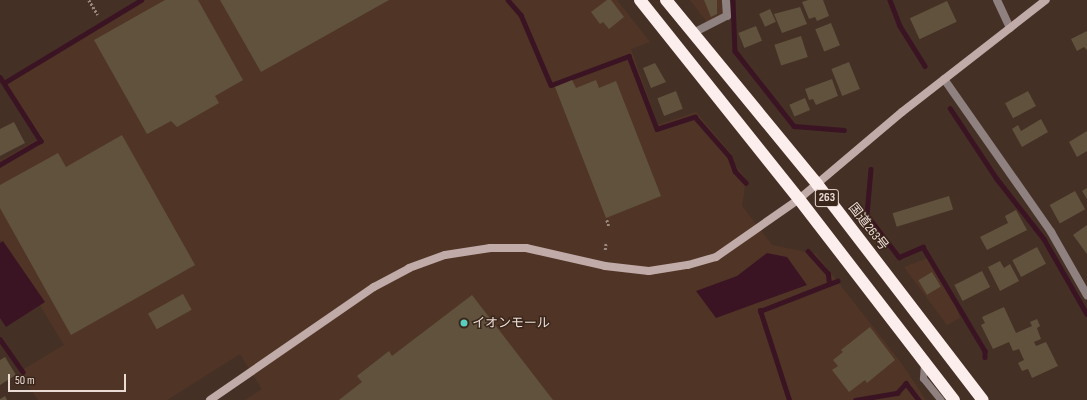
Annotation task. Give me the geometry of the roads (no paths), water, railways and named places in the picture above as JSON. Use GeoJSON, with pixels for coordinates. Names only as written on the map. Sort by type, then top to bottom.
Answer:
{"type":"FeatureCollection","features":[{"type":"Feature","properties":{"kind":"highway","name":"263"},"geometry":{"type":"LineString","coordinates":[[640,0],[799,199],[925,360],[954,400]]}},
{"type":"Feature","properties":{"kind":"highway","name":"国道263号"},"geometry":{"type":"LineString","coordinates":[[666,0],[817,184],[983,400]]}},
{"type":"Feature","properties":{"kind":"street"},"geometry":{"type":"LineString","coordinates":[[693,33],[726,16],[726,0]]}},
{"type":"Feature","properties":{"kind":"street"},"geometry":{"type":"LineString","coordinates":[[997,0],[1010,28]]}},
{"type":"Feature","properties":{"kind":"street"},"geometry":{"type":"LineString","coordinates":[[210,400],[374,287],[409,268],[445,255],[490,248],[526,248],[605,266],[649,271],[688,265],[716,256],[799,199],[944,79],[1046,0]]}},
{"type":"Feature","properties":{"kind":"street"},"geometry":{"type":"LineString","coordinates":[[944,79],[1051,232],[1087,295]]}},
{"type":"Feature","properties":{"kind":"lane"},"geometry":{"type":"LineString","coordinates":[[925,360],[923,378],[941,400]]}},
{"type":"Feature","properties":{"kind":"waterway"},"geometry":{"type":"LineString","coordinates":[[4,83],[141,0]]}},
{"type":"Feature","properties":{"kind":"waterway"},"geometry":{"type":"LineString","coordinates":[[508,0],[521,15],[551,85],[629,56],[657,129],[695,117],[730,157],[735,171],[746,183]]}},
{"type":"Feature","properties":{"kind":"waterway"},"geometry":{"type":"LineString","coordinates":[[733,0],[735,51],[794,126],[844,130]]}},
{"type":"Feature","properties":{"kind":"waterway"},"geometry":{"type":"LineString","coordinates":[[890,0],[900,26],[925,66]]}},
{"type":"Feature","properties":{"kind":"waterway"},"geometry":{"type":"LineString","coordinates":[[0,77],[41,141],[0,165]]}},
{"type":"Feature","properties":{"kind":"waterway"},"geometry":{"type":"LineString","coordinates":[[950,108],[997,179],[1044,239],[1087,314]]}},
{"type":"Feature","properties":{"kind":"waterway"},"geometry":{"type":"LineString","coordinates":[[871,169],[867,215],[899,257],[923,247],[985,351],[985,357]]}},
{"type":"Feature","properties":{"kind":"waterway"},"geometry":{"type":"LineString","coordinates":[[789,400],[760,311],[829,284],[828,274],[808,252]]}},
{"type":"Feature","properties":{"kind":"waterway"},"geometry":{"type":"LineString","coordinates":[[829,284],[837,281]]}},
{"type":"Feature","properties":{"kind":"waterway"},"geometry":{"type":"LineString","coordinates":[[0,339],[23,372]]}},
{"type":"Feature","properties":{"kind":"waterway"},"geometry":{"type":"LineString","coordinates":[[855,400],[897,393],[906,383],[919,400]]}},
{"type":"Feature","properties":{"kind":"place","name":"イオンモール"},"geometry":{"type":"Point","coordinates":[464,323]}}]}
